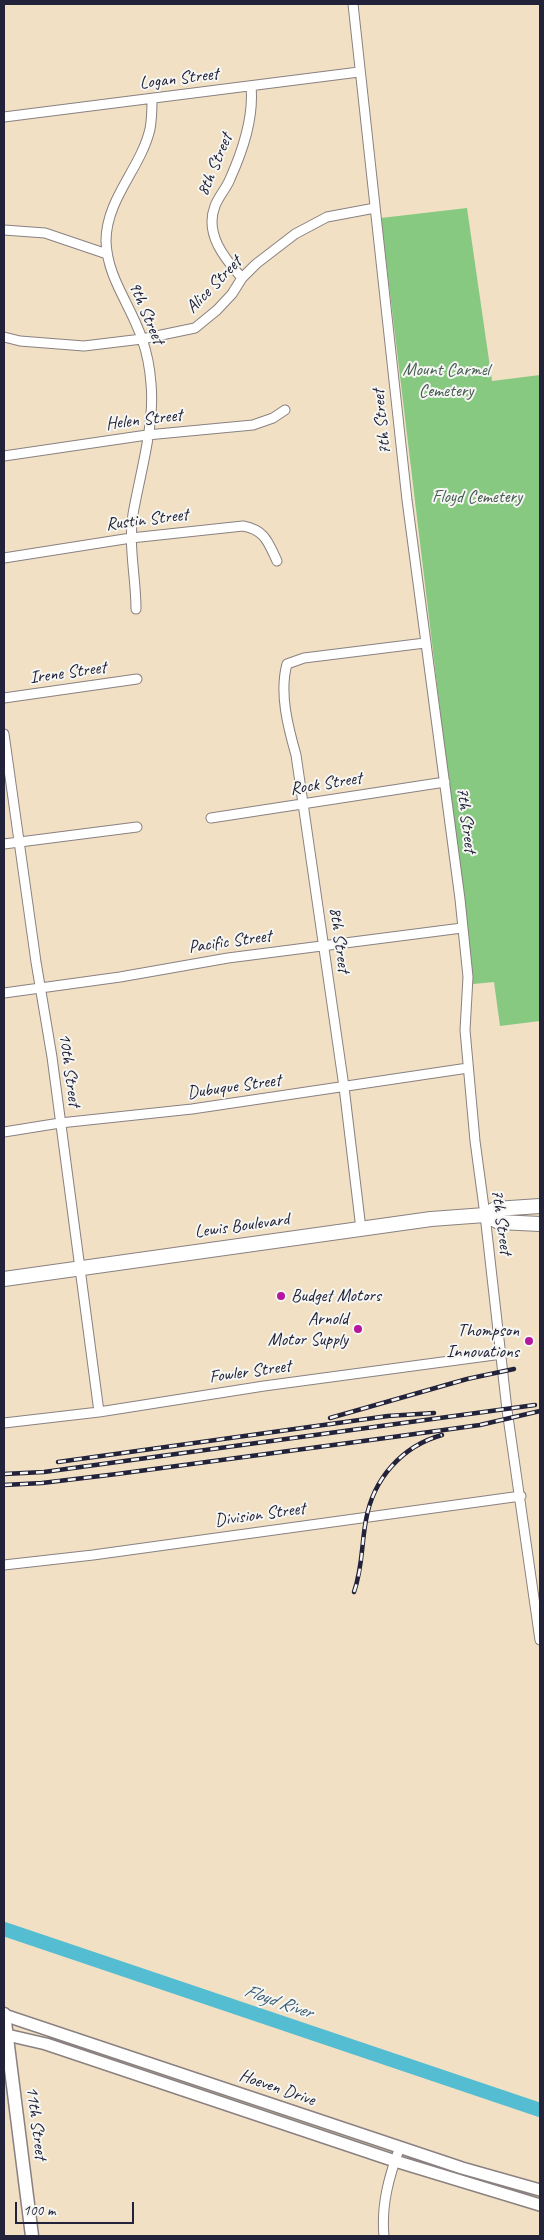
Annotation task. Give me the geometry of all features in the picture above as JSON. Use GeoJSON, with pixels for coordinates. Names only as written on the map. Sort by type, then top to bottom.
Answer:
{"type":"FeatureCollection","features":[{"type":"Feature","properties":{"kind":"main road","name":"Lewis Boulevard"},"geometry":{"type":"LineString","coordinates":[[4,1279],[361,1229],[485,1215],[495,1209],[540,1206]]}},
{"type":"Feature","properties":{"kind":"main road","name":"Lewis Boulevard"},"geometry":{"type":"LineString","coordinates":[[485,1215],[498,1222],[540,1224]]}},
{"type":"Feature","properties":{"kind":"main road","name":"11th Street"},"geometry":{"type":"LineString","coordinates":[[4,2014],[32,2236]]}},
{"type":"Feature","properties":{"kind":"street","name":"7th Street"},"geometry":{"type":"LineString","coordinates":[[353,4],[359,72],[425,643],[445,782],[468,977],[465,1030],[475,1141],[502,1354],[507,1410],[521,1496],[540,1640]]}},
{"type":"Feature","properties":{"kind":"street","name":"Logan Street"},"geometry":{"type":"LineString","coordinates":[[4,117],[359,72]]}},
{"type":"Feature","properties":{"kind":"street","name":"8th Street"},"geometry":{"type":"LineString","coordinates":[[242,278],[218,248],[213,232],[212,218],[215,206],[230,179],[244,141],[252,112],[251,86]]}},
{"type":"Feature","properties":{"kind":"street","name":"9th Street"},"geometry":{"type":"LineString","coordinates":[[136,609],[131,538],[133,515],[152,413],[151,385],[142,339],[110,271],[106,239],[108,223],[121,190],[150,130],[153,113],[152,99]]}},
{"type":"Feature","properties":{"kind":"street","name":"Alice Street"},"geometry":{"type":"LineString","coordinates":[[4,337],[20,341],[84,346],[142,339],[194,328],[217,310],[232,294],[242,278],[256,264],[295,234],[314,223],[342,213],[375,208]]}},
{"type":"Feature","properties":{"kind":"street"},"geometry":{"type":"LineString","coordinates":[[4,230],[45,233],[107,254]]}},
{"type":"Feature","properties":{"kind":"street","name":"Helen Street"},"geometry":{"type":"LineString","coordinates":[[4,456],[147,435],[253,425],[273,418],[286,410]]}},
{"type":"Feature","properties":{"kind":"street","name":"Rustin Street"},"geometry":{"type":"LineString","coordinates":[[4,558],[131,538],[223,528],[251,528],[260,531],[277,561]]}},
{"type":"Feature","properties":{"kind":"street","name":"8th Street"},"geometry":{"type":"LineString","coordinates":[[361,1229],[344,1087],[296,755],[290,732],[284,676],[287,664],[304,658],[425,643]]}},
{"type":"Feature","properties":{"kind":"street","name":"Irene Street"},"geometry":{"type":"LineString","coordinates":[[4,698],[136,679]]}},
{"type":"Feature","properties":{"kind":"street","name":"10th Street"},"geometry":{"type":"LineString","coordinates":[[4,734],[100,1412]]}},
{"type":"Feature","properties":{"kind":"street","name":"Rock Street"},"geometry":{"type":"LineString","coordinates":[[211,818],[262,812],[445,782]]}},
{"type":"Feature","properties":{"kind":"street"},"geometry":{"type":"LineString","coordinates":[[4,844],[137,827]]}},
{"type":"Feature","properties":{"kind":"street","name":"Pacific Street"},"geometry":{"type":"LineString","coordinates":[[4,993],[228,958],[462,928]]}},
{"type":"Feature","properties":{"kind":"street","name":"Dubuque Street"},"geometry":{"type":"LineString","coordinates":[[4,1132],[60,1123],[157,1114],[468,1068]]}},
{"type":"Feature","properties":{"kind":"street","name":"Fowler Street"},"geometry":{"type":"LineString","coordinates":[[4,1423],[100,1412],[264,1386],[502,1354]]}},
{"type":"Feature","properties":{"kind":"street","name":"Division Street"},"geometry":{"type":"LineString","coordinates":[[4,1565],[93,1555],[521,1496]]}},
{"type":"Feature","properties":{"kind":"street","name":"Hoeven Drive"},"geometry":{"type":"LineString","coordinates":[[4,2014],[400,2147],[540,2190]]}},
{"type":"Feature","properties":{"kind":"street","name":"Hoeven Drive"},"geometry":{"type":"LineString","coordinates":[[7,2035],[46,2044],[395,2161],[540,2205]]}},
{"type":"Feature","properties":{"kind":"street"},"geometry":{"type":"LineString","coordinates":[[384,2236],[384,2205],[389,2179],[400,2147]]}},
{"type":"Feature","properties":{"kind":"green space","name":"Floyd Cemetery"},"geometry":{"type":"Polygon","coordinates":[[[467,208],[492,381],[540,375],[540,1021],[500,1026],[494,982],[473,984],[381,218],[467,208]]]}},
{"type":"Feature","properties":{"kind":"waterway","name":"Floyd River"},"geometry":{"type":"LineString","coordinates":[[4,1929],[540,2110]]}},
{"type":"Feature","properties":{"kind":"railway"},"geometry":{"type":"LineString","coordinates":[[330,1418],[467,1379],[514,1369]]}},
{"type":"Feature","properties":{"kind":"railway"},"geometry":{"type":"LineString","coordinates":[[4,1474],[44,1472],[535,1405]]}},
{"type":"Feature","properties":{"kind":"railway"},"geometry":{"type":"LineString","coordinates":[[4,1485],[42,1483],[117,1474],[480,1425],[540,1411]]}},
{"type":"Feature","properties":{"kind":"railway"},"geometry":{"type":"LineString","coordinates":[[58,1462],[388,1416],[434,1413]]}},
{"type":"Feature","properties":{"kind":"railway"},"geometry":{"type":"LineString","coordinates":[[354,1592],[366,1520],[375,1491],[392,1466],[402,1456],[414,1447],[442,1435]]}},
{"type":"Feature","properties":{"kind":"place","name":"Budget Motors"},"geometry":{"type":"Point","coordinates":[281,1296]}},
{"type":"Feature","properties":{"kind":"place","name":"Arnold Motor Supply"},"geometry":{"type":"Point","coordinates":[358,1329]}},
{"type":"Feature","properties":{"kind":"place","name":"Thompson Innovations"},"geometry":{"type":"Point","coordinates":[529,1341]}},
{"type":"Feature","properties":{"kind":"park label","name":"Mount Carmel Cemetery"},"geometry":{"type":"Point","coordinates":[446,380]}}]}
